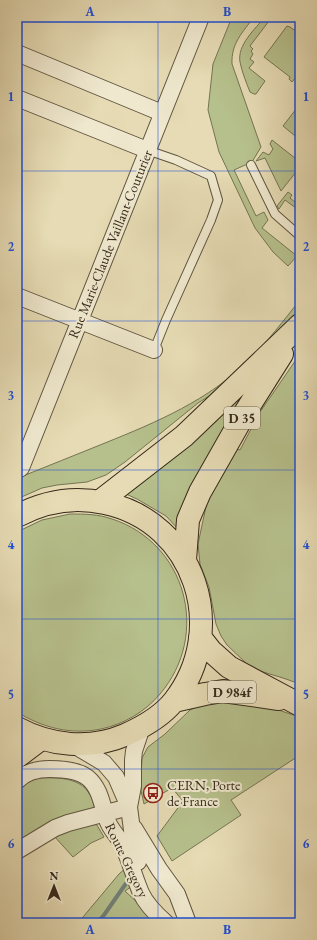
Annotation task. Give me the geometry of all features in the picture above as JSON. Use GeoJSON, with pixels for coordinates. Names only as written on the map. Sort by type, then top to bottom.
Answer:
{"type":"FeatureCollection","features":[{"type":"Feature","properties":{"kind":"main road","name":"D 35"},"geometry":{"type":"LineString","coordinates":[[99,502],[184,436],[300,326]]}},
{"type":"Feature","properties":{"kind":"main road","name":"D 35"},"geometry":{"type":"LineString","coordinates":[[184,560],[188,520],[200,492],[246,411],[300,326]]}},
{"type":"Feature","properties":{"kind":"main road"},"geometry":{"type":"LineString","coordinates":[[17,516],[45,504],[57,501],[83,500],[99,502],[126,509],[150,522],[169,539],[184,560],[191,574],[199,598],[201,610],[198,651],[192,669],[174,701],[155,719],[142,727],[104,742],[72,744],[50,742],[17,728]]}},
{"type":"Feature","properties":{"kind":"main road","name":"D 984f"},"geometry":{"type":"LineString","coordinates":[[200,637],[211,651],[229,667],[296,703]]}},
{"type":"Feature","properties":{"kind":"main road","name":"D 984f"},"geometry":{"type":"LineString","coordinates":[[174,701],[205,694],[223,692],[296,703]]}},
{"type":"Feature","properties":{"kind":"main road"},"geometry":{"type":"LineString","coordinates":[[17,757],[41,739]]}},
{"type":"Feature","properties":{"kind":"street","name":"Rue Marie-Claude Vaillant-Couturier"},"geometry":{"type":"LineString","coordinates":[[17,470],[21,468],[201,17]]}},
{"type":"Feature","properties":{"kind":"street"},"geometry":{"type":"LineString","coordinates":[[17,54],[162,112]]}},
{"type":"Feature","properties":{"kind":"street"},"geometry":{"type":"LineString","coordinates":[[17,98],[147,150]]}},
{"type":"Feature","properties":{"kind":"street"},"geometry":{"type":"LineString","coordinates":[[17,296],[154,350]]}},
{"type":"Feature","properties":{"kind":"street","name":"Route Gregory"},"geometry":{"type":"LineString","coordinates":[[129,806],[133,786],[133,760],[136,744],[142,727]]}},
{"type":"Feature","properties":{"kind":"street","name":"Route Gregory"},"geometry":{"type":"LineString","coordinates":[[72,744],[108,767],[120,784],[129,806],[135,853],[144,878],[155,900],[174,923]]}},
{"type":"Feature","properties":{"kind":"street","name":"Route Gregory"},"geometry":{"type":"LineString","coordinates":[[17,782],[20,777],[27,773],[42,769],[70,771],[87,777],[96,788],[100,796],[108,824],[122,845],[141,893],[148,904],[166,923]]}},
{"type":"Feature","properties":{"kind":"street"},"geometry":{"type":"LineString","coordinates":[[17,851],[55,828],[129,806]]}},
{"type":"Feature","properties":{"kind":"street","name":"Route Gregory"},"geometry":{"type":"LineString","coordinates":[[131,823],[159,869],[177,894],[188,923]]}},
{"type":"Feature","properties":{"kind":"lane"},"geometry":{"type":"LineString","coordinates":[[147,150],[176,160],[211,176],[218,200],[211,220],[154,350]]}},
{"type":"Feature","properties":{"kind":"lane"},"geometry":{"type":"LineString","coordinates":[[251,165],[275,214],[300,236]]}},
{"type":"Feature","properties":{"kind":"green space"},"geometry":{"type":"Polygon","coordinates":[[[232,17],[254,17],[238,38],[233,50],[232,64],[261,147],[252,162],[234,170],[256,216],[264,212],[268,220],[262,228],[297,256],[288,266],[273,252],[255,228],[219,152],[208,110],[213,64],[232,17]]]}},
{"type":"Feature","properties":{"kind":"green space"},"geometry":{"type":"Polygon","coordinates":[[[265,17],[272,17],[250,46],[253,49],[251,51],[253,54],[250,59],[254,62],[249,68],[265,81],[256,94],[254,94],[250,92],[241,66],[241,49],[252,32],[265,17]]]}},
{"type":"Feature","properties":{"kind":"green space"},"geometry":{"type":"Polygon","coordinates":[[[287,26],[300,34],[300,72],[292,82],[289,79],[290,77],[264,57],[287,26]]]}},
{"type":"Feature","properties":{"kind":"green space"},"geometry":{"type":"Polygon","coordinates":[[[300,104],[300,140],[283,126],[300,104]]]}},
{"type":"Feature","properties":{"kind":"green space"},"geometry":{"type":"Polygon","coordinates":[[[272,140],[300,162],[300,167],[281,191],[265,158],[256,161],[263,152],[269,155],[273,149],[270,144],[272,140]]]}},
{"type":"Feature","properties":{"kind":"green space"},"geometry":{"type":"Polygon","coordinates":[[[288,192],[292,195],[290,198],[296,203],[300,200],[300,211],[285,200],[279,209],[277,206],[288,192]]]}},
{"type":"Feature","properties":{"kind":"green space"},"geometry":{"type":"Polygon","coordinates":[[[300,300],[299,312],[260,356],[217,391],[198,403],[125,462],[106,475],[87,482],[42,488],[17,499],[18,478],[144,427],[182,409],[217,387],[256,353],[300,300]]]}},
{"type":"Feature","properties":{"kind":"green space"},"geometry":{"type":"Polygon","coordinates":[[[300,354],[300,684],[260,671],[247,664],[227,645],[216,624],[209,587],[200,564],[198,544],[207,502],[233,448],[240,450],[260,412],[300,354]]]}},
{"type":"Feature","properties":{"kind":"green space"},"geometry":{"type":"Polygon","coordinates":[[[266,367],[180,531],[166,516],[126,494],[266,367]]]}},
{"type":"Feature","properties":{"kind":"green space"},"geometry":{"type":"Polygon","coordinates":[[[70,514],[86,514],[107,517],[137,531],[158,548],[173,569],[183,593],[187,619],[184,645],[176,670],[160,694],[141,712],[134,716],[110,727],[90,731],[58,729],[27,718],[17,712],[17,532],[42,520],[70,514]]]}},
{"type":"Feature","properties":{"kind":"green space"},"geometry":{"type":"Polygon","coordinates":[[[209,698],[272,708],[300,717],[300,755],[231,800],[241,815],[172,861],[157,836],[183,801],[172,788],[144,804],[141,791],[142,758],[148,747],[165,734],[190,710],[209,698]]]}},
{"type":"Feature","properties":{"kind":"green space"},"geometry":{"type":"Polygon","coordinates":[[[38,778],[67,779],[82,786],[93,800],[95,811],[17,845],[17,791],[29,781],[38,778]]]}},
{"type":"Feature","properties":{"kind":"green space"},"geometry":{"type":"Polygon","coordinates":[[[95,822],[104,837],[91,843],[73,857],[54,836],[95,822]]]}},
{"type":"Feature","properties":{"kind":"green space"},"geometry":{"type":"Polygon","coordinates":[[[128,866],[135,884],[125,891],[159,923],[78,923],[119,874],[128,866]]]}},
{"type":"Feature","properties":{"kind":"waterway"},"geometry":{"type":"LineString","coordinates":[[97,923],[127,882],[131,879]]}},
{"type":"Feature","properties":{"kind":"place","name":"CERN, Porte de France"},"geometry":{"type":"Point","coordinates":[153,793]}}]}
